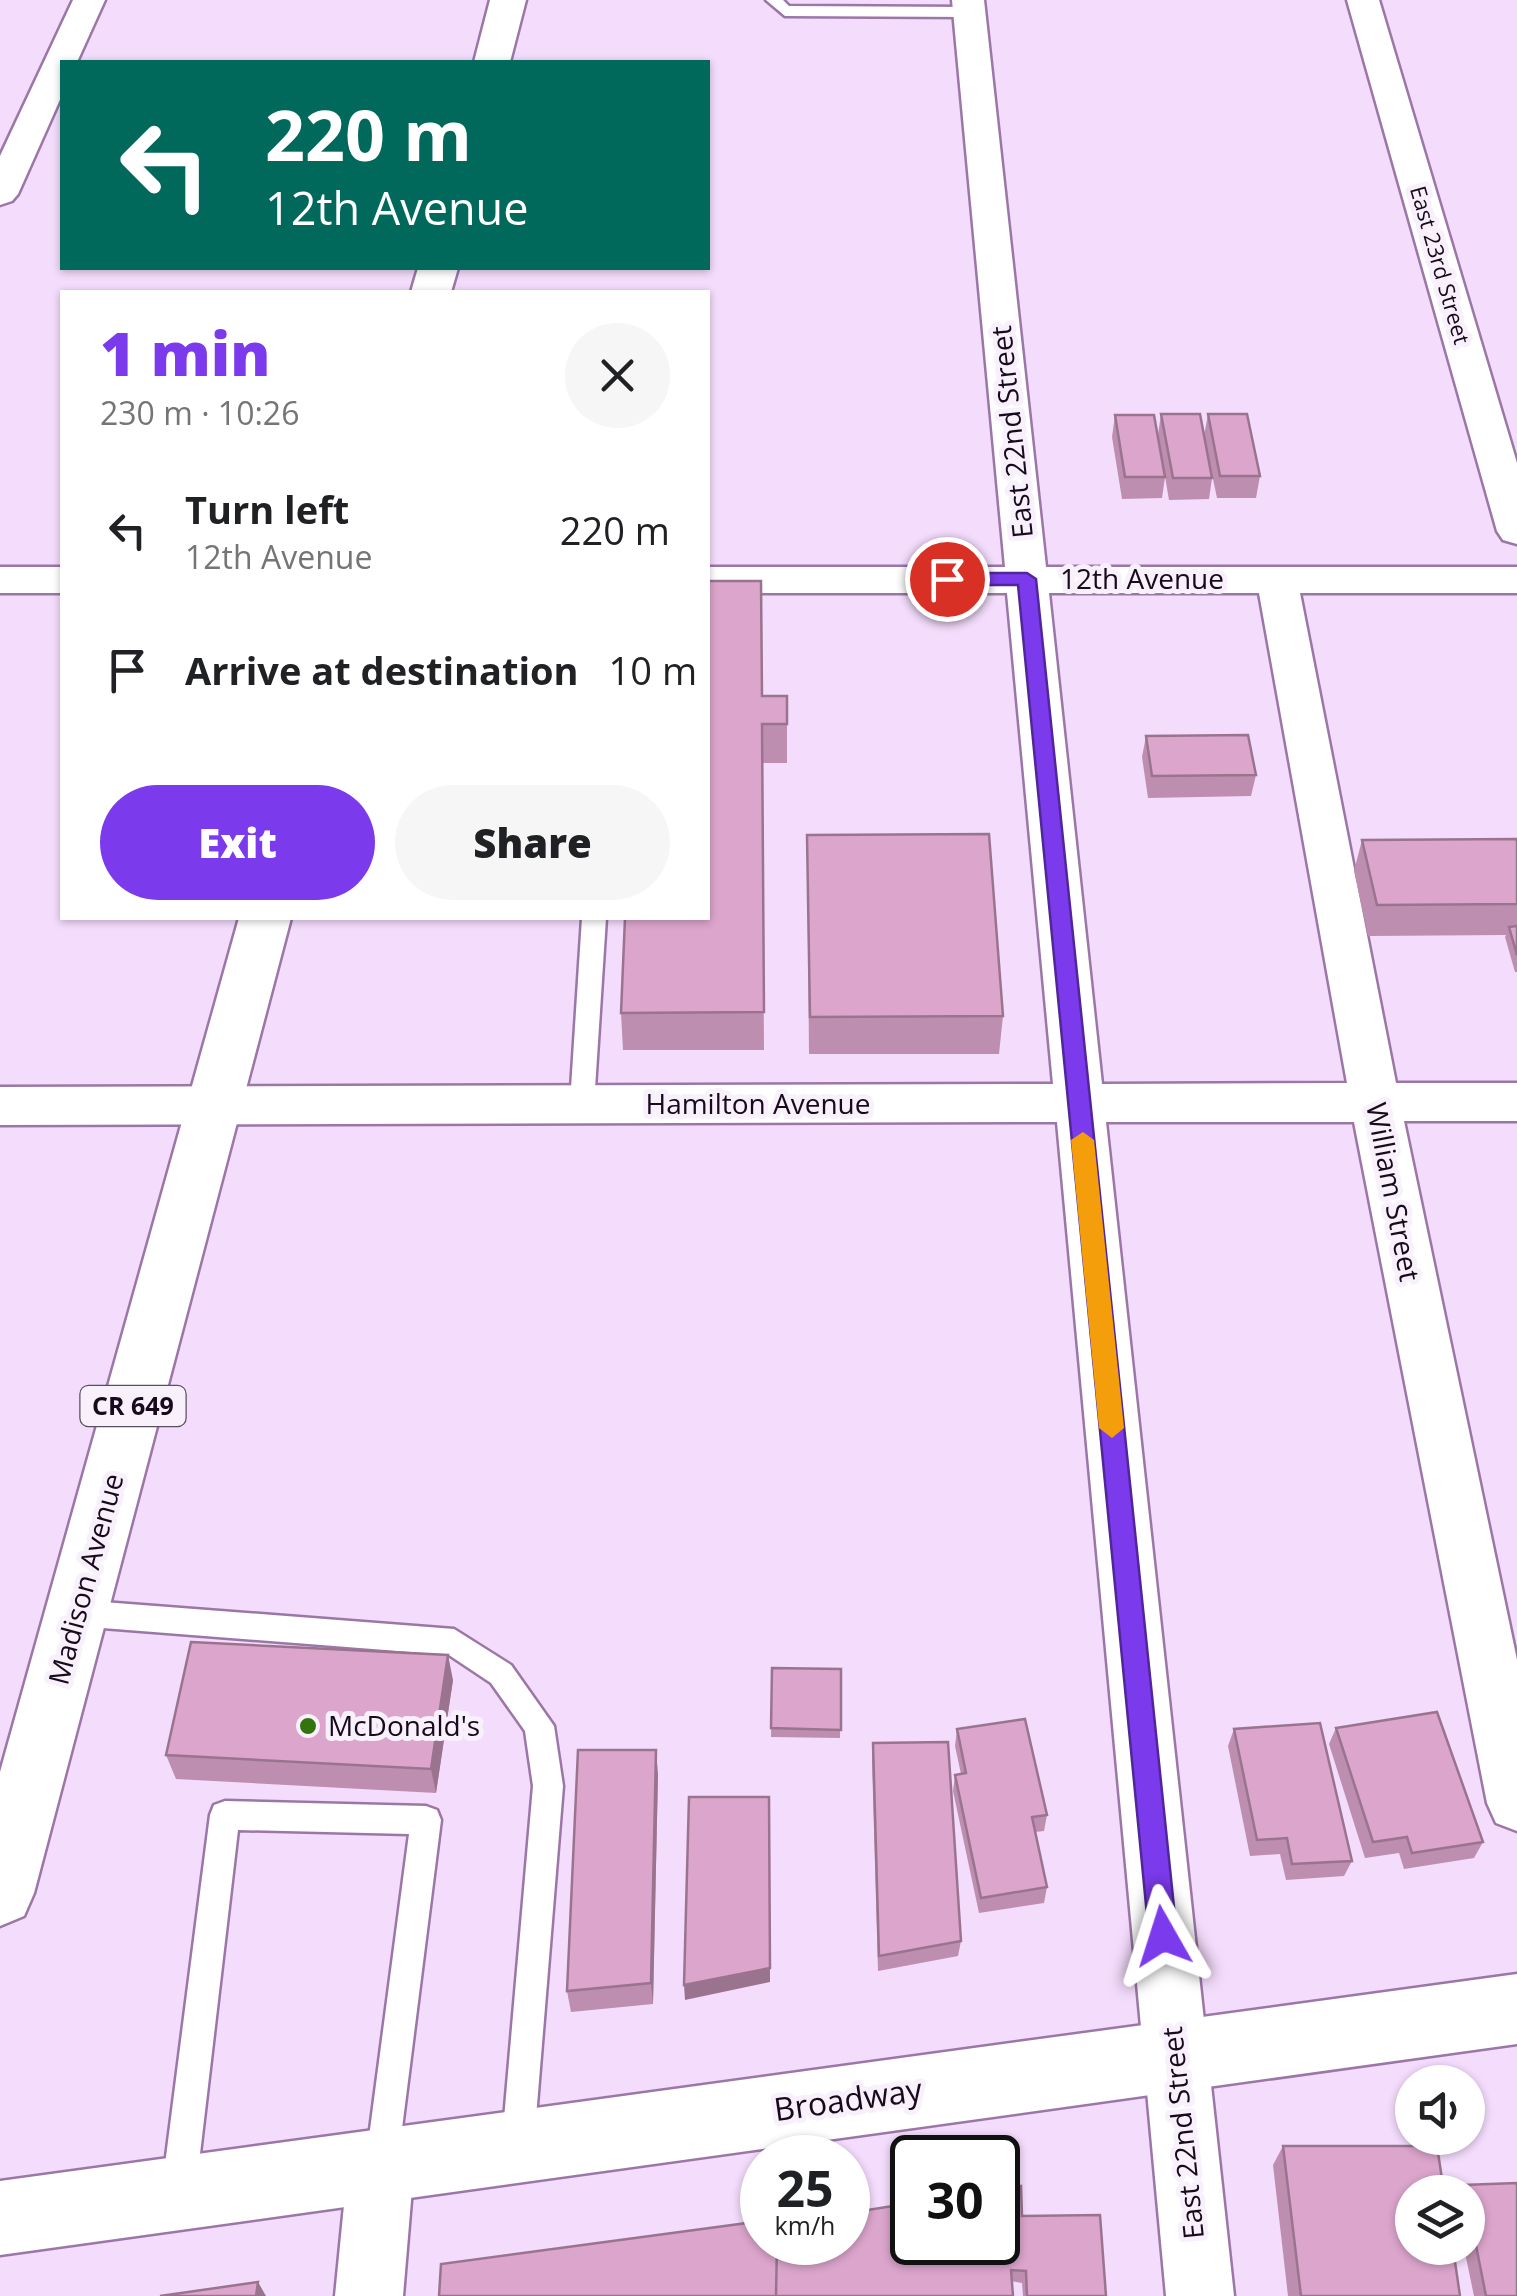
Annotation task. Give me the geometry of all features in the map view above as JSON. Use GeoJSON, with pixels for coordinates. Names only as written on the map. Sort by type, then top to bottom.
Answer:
{"type":"FeatureCollection","features":[{"type":"Feature","properties":{"kind":"main road"},"geometry":{"type":"LineString","coordinates":[[493,60],[508,0]]}},
{"type":"Feature","properties":{"kind":"main road","name":"Madison Avenue"},"geometry":{"type":"LineString","coordinates":[[2,1876],[264,920]]}},
{"type":"Feature","properties":{"kind":"main road","name":"Broadway"},"geometry":{"type":"LineString","coordinates":[[0,2218],[1517,2009]]}},
{"type":"Feature","properties":{"kind":"street"},"geometry":{"type":"LineString","coordinates":[[61,60],[89,0]]}},
{"type":"Feature","properties":{"kind":"street","name":"East 23rd Street"},"geometry":{"type":"LineString","coordinates":[[1363,0],[1517,531]]}},
{"type":"Feature","properties":{"kind":"street","name":"East 22nd Street"},"geometry":{"type":"LineString","coordinates":[[969,6],[1200,2296]]}},
{"type":"Feature","properties":{"kind":"street"},"geometry":{"type":"LineString","coordinates":[[0,194],[60,63]]}},
{"type":"Feature","properties":{"kind":"street","name":"William Street"},"geometry":{"type":"LineString","coordinates":[[1276,579],[1375,1102],[1517,1803]]}},
{"type":"Feature","properties":{"kind":"street"},"geometry":{"type":"LineString","coordinates":[[0,580],[60,580]]}},
{"type":"Feature","properties":{"kind":"street","name":"12th Avenue"},"geometry":{"type":"LineString","coordinates":[[710,580],[1517,580]]}},
{"type":"Feature","properties":{"kind":"street","name":"Hamilton Avenue"},"geometry":{"type":"LineString","coordinates":[[0,1106],[1517,1102]]}},
{"type":"Feature","properties":{"kind":"street"},"geometry":{"type":"LineString","coordinates":[[370,2296],[382,2166]]}},
{"type":"Feature","properties":{"kind":"lane"},"geometry":{"type":"LineString","coordinates":[[774,0],[785,11],[969,6]]}},
{"type":"Feature","properties":{"kind":"lane"},"geometry":{"type":"LineString","coordinates":[[582,1104],[594,920]]}},
{"type":"Feature","properties":{"kind":"lane"},"geometry":{"type":"LineString","coordinates":[[77,1613],[454,1642],[501,1674],[540,1726],[548,1786],[518,2147]]}},
{"type":"Feature","properties":{"kind":"lane"},"geometry":{"type":"LineString","coordinates":[[178,2194],[225,1814],[426,1820],[382,2166]]}},
{"type":"Feature","properties":{"kind":"building"},"geometry":{"type":"Polygon","coordinates":[[[1161,414],[1200,414],[1212,478],[1173,478],[1161,414]]]}},
{"type":"Feature","properties":{"kind":"building"},"geometry":{"type":"Polygon","coordinates":[[[1208,414],[1247,414],[1260,476],[1220,476],[1208,414]]]}},
{"type":"Feature","properties":{"kind":"building"},"geometry":{"type":"Polygon","coordinates":[[[1115,415],[1154,415],[1165,477],[1125,477],[1115,415]]]}},
{"type":"Feature","properties":{"kind":"building"},"geometry":{"type":"Polygon","coordinates":[[[710,581],[761,581],[762,696],[787,696],[787,724],[762,724],[764,1012],[621,1013],[625,920],[710,920],[710,581]]]}},
{"type":"Feature","properties":{"kind":"building"},"geometry":{"type":"Polygon","coordinates":[[[1248,735],[1256,775],[1152,776],[1146,736],[1248,735]]]}},
{"type":"Feature","properties":{"kind":"building"},"geometry":{"type":"Polygon","coordinates":[[[989,834],[1003,1016],[810,1017],[807,835],[989,834]]]}},
{"type":"Feature","properties":{"kind":"building"},"geometry":{"type":"Polygon","coordinates":[[[1517,839],[1517,904],[1377,905],[1362,840],[1517,839]]]}},
{"type":"Feature","properties":{"kind":"building"},"geometry":{"type":"Polygon","coordinates":[[[1517,926],[1517,955],[1509,927],[1517,926]]]}},
{"type":"Feature","properties":{"kind":"building"},"geometry":{"type":"Polygon","coordinates":[[[191,1642],[448,1655],[431,1769],[166,1755],[191,1642]]]}},
{"type":"Feature","properties":{"kind":"building"},"geometry":{"type":"Polygon","coordinates":[[[772,1668],[841,1669],[841,1730],[771,1728],[772,1668]]]}},
{"type":"Feature","properties":{"kind":"building"},"geometry":{"type":"Polygon","coordinates":[[[1437,1712],[1483,1842],[1412,1853],[1407,1837],[1373,1842],[1336,1728],[1437,1712]]]}},
{"type":"Feature","properties":{"kind":"building"},"geometry":{"type":"Polygon","coordinates":[[[1025,1719],[1047,1815],[1032,1817],[1047,1887],[981,1898],[955,1775],[966,1773],[957,1729],[1025,1719]]]}},
{"type":"Feature","properties":{"kind":"building"},"geometry":{"type":"Polygon","coordinates":[[[1320,1723],[1352,1861],[1292,1864],[1287,1838],[1257,1840],[1234,1729],[1320,1723]]]}},
{"type":"Feature","properties":{"kind":"building"},"geometry":{"type":"Polygon","coordinates":[[[948,1742],[961,1941],[879,1956],[873,1743],[948,1742]]]}},
{"type":"Feature","properties":{"kind":"building"},"geometry":{"type":"Polygon","coordinates":[[[578,1750],[656,1750],[651,1983],[567,1991],[578,1750]]]}},
{"type":"Feature","properties":{"kind":"building"},"geometry":{"type":"Polygon","coordinates":[[[689,1797],[769,1797],[770,1968],[684,1985],[689,1797]]]}},
{"type":"Feature","properties":{"kind":"building"},"geometry":{"type":"Polygon","coordinates":[[[1283,2146],[1395,2146],[1395,2155],[1438,2155],[1441,2175],[1395,2175],[1395,2265],[1455,2265],[1460,2296],[1301,2296],[1283,2146]]]}},
{"type":"Feature","properties":{"kind":"building"},"geometry":{"type":"Polygon","coordinates":[[[1517,2183],[1517,2296],[1486,2296],[1480,2265],[1485,2265],[1485,2184],[1517,2183]]]}},
{"type":"Feature","properties":{"kind":"building"},"geometry":{"type":"Polygon","coordinates":[[[1020,2186],[1022,2216],[1100,2215],[1106,2296],[1027,2296],[1026,2271],[1011,2270],[1013,2296],[776,2296],[777,2265],[870,2265],[870,2210],[890,2206],[890,2265],[1020,2265],[1020,2186]]]}},
{"type":"Feature","properties":{"kind":"building"},"geometry":{"type":"Polygon","coordinates":[[[740,2224],[740,2265],[777,2265],[776,2296],[439,2296],[441,2264],[740,2224]]]}},
{"type":"Feature","properties":{"kind":"building"},"geometry":{"type":"Polygon","coordinates":[[[258,2282],[256,2296],[160,2296],[258,2282]]]}},
{"type":"Feature","properties":{"kind":"slow traffic"},"geometry":{"type":"LineString","coordinates":[[1083,1140],[1112,1428]]}},
{"type":"Feature","properties":{"kind":"place","name":"McDonald's"},"geometry":{"type":"Point","coordinates":[308,1726]}},
{"type":"Feature","properties":{"kind":"route"},"geometry":{"type":"LineString","coordinates":[[947,579],[1027,579],[1163,1936]]}}]}
